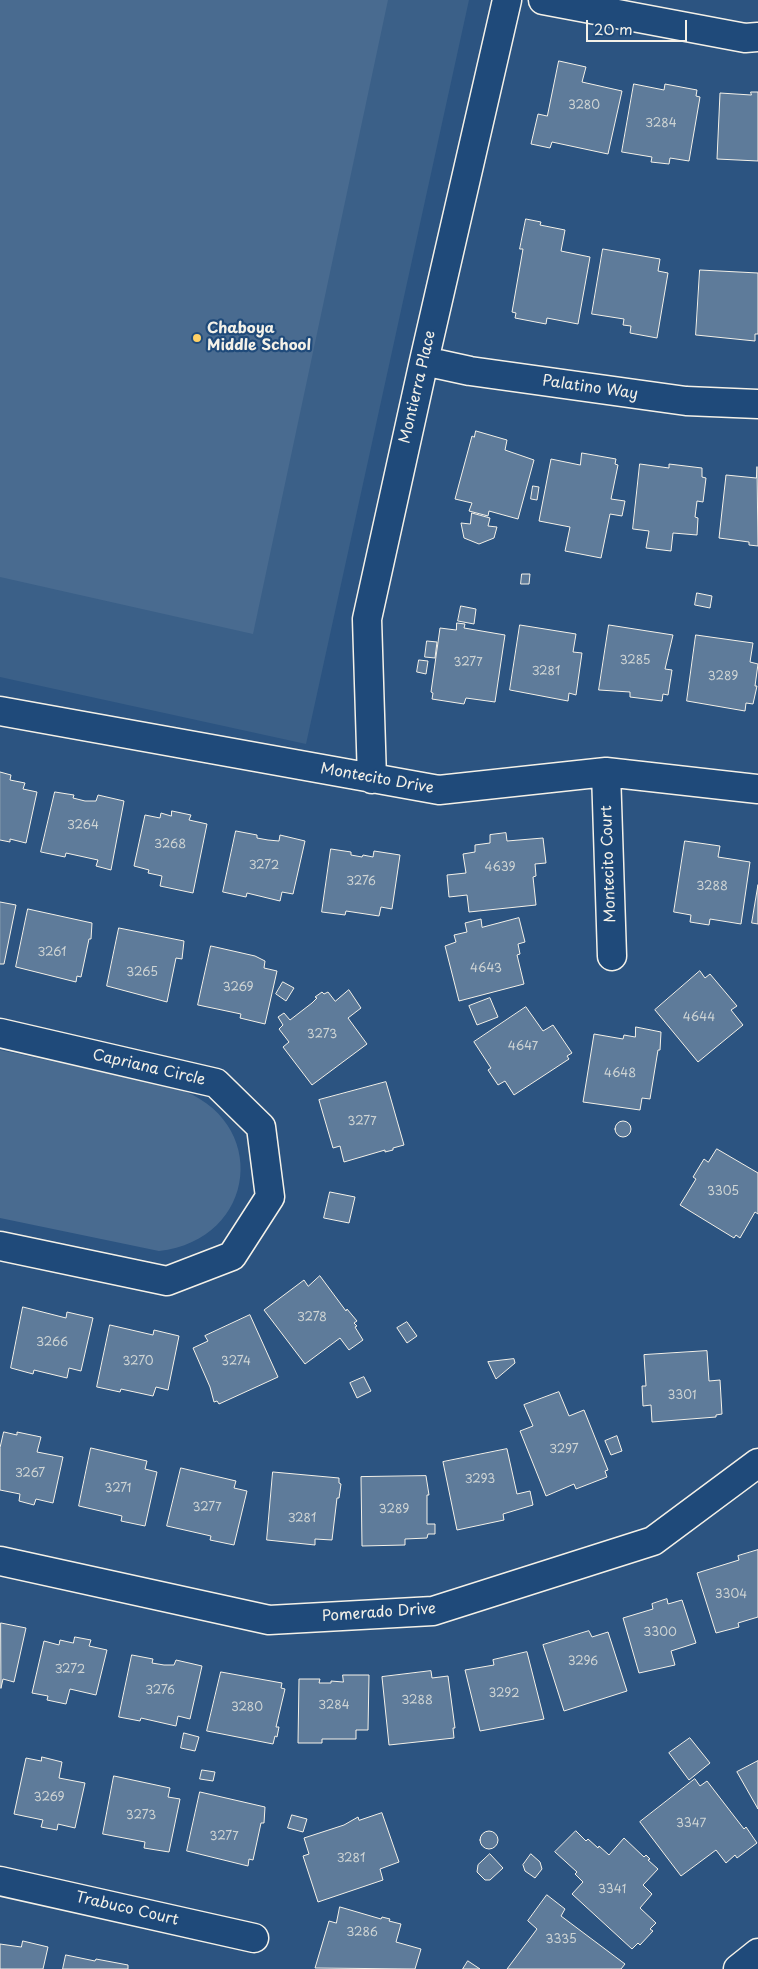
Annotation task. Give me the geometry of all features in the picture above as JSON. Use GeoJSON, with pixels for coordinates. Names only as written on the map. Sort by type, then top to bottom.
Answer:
{"type":"FeatureCollection","features":[{"type":"Feature","properties":{"kind":"street","name":"Montierra Place"},"geometry":{"type":"LineString","coordinates":[[372,778],[367,619],[424,361],[508,0]]}},
{"type":"Feature","properties":{"kind":"street"},"geometry":{"type":"LineString","coordinates":[[543,0],[745,38],[758,37]]}},
{"type":"Feature","properties":{"kind":"street","name":"Palatino Way"},"geometry":{"type":"LineString","coordinates":[[424,361],[470,370],[686,401],[758,404]]}},
{"type":"Feature","properties":{"kind":"street","name":"Montecito Drive"},"geometry":{"type":"LineString","coordinates":[[0,711],[439,790],[606,772],[758,789]]}},
{"type":"Feature","properties":{"kind":"street","name":"Montecito Court"},"geometry":{"type":"LineString","coordinates":[[606,772],[612,956]]}},
{"type":"Feature","properties":{"kind":"street","name":"Capriana Circle"},"geometry":{"type":"LineString","coordinates":[[0,1033],[216,1083],[261,1127],[270,1197],[232,1256],[167,1281],[0,1246]]}},
{"type":"Feature","properties":{"kind":"street","name":"Pomerado Drive"},"geometry":{"type":"LineString","coordinates":[[0,1561],[269,1620],[433,1611],[653,1541],[758,1463]]}},
{"type":"Feature","properties":{"kind":"street","name":"Trabuco Court"},"geometry":{"type":"LineString","coordinates":[[0,1881],[254,1938]]}},
{"type":"Feature","properties":{"kind":"street"},"geometry":{"type":"LineString","coordinates":[[738,1969],[758,1953]]}},
{"type":"Feature","properties":{"kind":"shaded area","name":"Chaboya Middle School"},"geometry":{"type":"Polygon","coordinates":[[[0,0],[469,0],[306,744],[0,677],[0,0]]]}},
{"type":"Feature","properties":{"kind":"shaded area","name":"Chaboya Middle School"},"geometry":{"type":"Polygon","coordinates":[[[0,0],[388,0],[253,634],[0,577],[0,0]]]}},
{"type":"Feature","properties":{"kind":"shaded area"},"geometry":{"type":"Polygon","coordinates":[[[0,1050],[176,1088],[207,1103],[227,1125],[238,1150],[240,1177],[233,1203],[217,1225],[192,1242],[159,1251],[0,1218],[0,1050]]]}},
{"type":"Feature","properties":{"kind":"building"},"geometry":{"type":"Polygon","coordinates":[[[559,61],[586,67],[582,82],[622,91],[608,154],[552,142],[550,148],[531,144],[538,114],[547,116],[559,61]]]}},
{"type":"Feature","properties":{"kind":"building"},"geometry":{"type":"Polygon","coordinates":[[[634,84],[664,90],[665,84],[697,90],[696,96],[700,97],[689,161],[670,158],[669,164],[651,162],[652,157],[622,152],[634,84]]]}},
{"type":"Feature","properties":{"kind":"building"},"geometry":{"type":"Polygon","coordinates":[[[751,92],[758,92],[758,161],[717,159],[720,93],[751,95],[751,92]]]}},
{"type":"Feature","properties":{"kind":"building"},"geometry":{"type":"Polygon","coordinates":[[[526,219],[541,222],[540,225],[565,230],[561,251],[590,257],[578,324],[547,318],[546,324],[515,318],[516,313],[512,312],[526,219]]]}},
{"type":"Feature","properties":{"kind":"building"},"geometry":{"type":"Polygon","coordinates":[[[603,249],[660,259],[658,271],[668,273],[657,338],[630,333],[631,326],[623,325],[624,319],[592,314],[603,249]]]}},
{"type":"Feature","properties":{"kind":"building"},"geometry":{"type":"Polygon","coordinates":[[[700,270],[758,273],[758,334],[755,334],[755,341],[696,335],[700,270]]]}},
{"type":"Feature","properties":{"kind":"building"},"geometry":{"type":"Polygon","coordinates":[[[476,431],[507,440],[505,450],[534,460],[518,519],[489,511],[488,516],[469,511],[472,503],[455,499],[472,436],[474,437],[476,431]]]}},
{"type":"Feature","properties":{"kind":"building"},"geometry":{"type":"Polygon","coordinates":[[[582,453],[616,459],[615,464],[618,465],[611,499],[625,501],[622,516],[610,514],[601,558],[565,551],[570,527],[539,521],[551,459],[580,465],[582,453]]]}},
{"type":"Feature","properties":{"kind":"building"},"geometry":{"type":"Polygon","coordinates":[[[640,464],[669,468],[669,464],[702,468],[702,477],[706,478],[703,502],[697,501],[695,517],[698,518],[697,535],[673,533],[671,551],[646,548],[649,531],[633,529],[640,464]]]}},
{"type":"Feature","properties":{"kind":"building"},"geometry":{"type":"Polygon","coordinates":[[[757,467],[758,546],[749,545],[749,542],[719,538],[726,475],[756,478],[757,467]]]}},
{"type":"Feature","properties":{"kind":"building"},"geometry":{"type":"Polygon","coordinates":[[[533,486],[539,487],[537,500],[531,499],[533,486]]]}},
{"type":"Feature","properties":{"kind":"building"},"geometry":{"type":"Polygon","coordinates":[[[472,513],[490,518],[488,526],[497,527],[494,538],[479,544],[464,538],[461,523],[470,524],[472,513]]]}},
{"type":"Feature","properties":{"kind":"building"},"geometry":{"type":"Polygon","coordinates":[[[522,574],[530,574],[529,584],[521,584],[522,574]]]}},
{"type":"Feature","properties":{"kind":"building"},"geometry":{"type":"Polygon","coordinates":[[[697,593],[712,596],[710,608],[695,605],[697,593]]]}},
{"type":"Feature","properties":{"kind":"building"},"geometry":{"type":"Polygon","coordinates":[[[461,606],[476,609],[474,624],[458,621],[461,606]]]}},
{"type":"Feature","properties":{"kind":"building"},"geometry":{"type":"Polygon","coordinates":[[[457,623],[465,624],[464,628],[505,635],[495,702],[466,698],[464,704],[432,699],[433,693],[431,692],[440,628],[456,630],[457,623]]]}},
{"type":"Feature","properties":{"kind":"building"},"geometry":{"type":"Polygon","coordinates":[[[520,625],[576,634],[573,652],[582,653],[576,695],[569,693],[568,701],[510,690],[520,625]]]}},
{"type":"Feature","properties":{"kind":"building"},"geometry":{"type":"Polygon","coordinates":[[[609,625],[673,635],[665,669],[672,670],[668,695],[663,694],[662,701],[630,697],[630,692],[599,690],[609,625]]]}},
{"type":"Feature","properties":{"kind":"building"},"geometry":{"type":"Polygon","coordinates":[[[696,635],[753,643],[750,662],[758,664],[755,686],[757,686],[753,704],[746,703],[745,711],[687,701],[696,635]]]}},
{"type":"Feature","properties":{"kind":"building"},"geometry":{"type":"Polygon","coordinates":[[[427,641],[437,642],[435,658],[425,657],[427,641]]]}},
{"type":"Feature","properties":{"kind":"building"},"geometry":{"type":"Polygon","coordinates":[[[419,660],[428,661],[426,674],[417,672],[419,660]]]}},
{"type":"Feature","properties":{"kind":"building"},"geometry":{"type":"Polygon","coordinates":[[[0,772],[11,775],[10,780],[25,783],[23,789],[37,792],[26,843],[10,839],[10,842],[0,840],[0,772]]]}},
{"type":"Feature","properties":{"kind":"building"},"geometry":{"type":"Polygon","coordinates":[[[55,792],[74,795],[73,798],[85,801],[96,801],[98,795],[124,801],[111,870],[96,866],[98,860],[66,853],[65,857],[41,852],[55,792]]]}},
{"type":"Feature","properties":{"kind":"building"},"geometry":{"type":"Polygon","coordinates":[[[172,811],[191,815],[189,820],[207,824],[193,893],[160,886],[162,876],[148,873],[149,870],[134,866],[145,815],[160,818],[161,813],[171,816],[172,811]]]}},
{"type":"Feature","properties":{"kind":"building"},"geometry":{"type":"Polygon","coordinates":[[[236,831],[257,835],[257,838],[268,840],[279,841],[280,835],[305,841],[293,894],[282,892],[280,901],[247,893],[246,897],[223,892],[236,831]]]}},
{"type":"Feature","properties":{"kind":"building"},"geometry":{"type":"Polygon","coordinates":[[[506,833],[507,841],[543,838],[546,863],[535,864],[536,876],[533,877],[536,905],[469,912],[467,895],[449,897],[447,875],[466,873],[463,854],[475,852],[475,845],[490,843],[490,835],[506,833]]]}},
{"type":"Feature","properties":{"kind":"building"},"geometry":{"type":"Polygon","coordinates":[[[685,841],[720,846],[718,857],[750,862],[741,924],[710,919],[709,925],[690,922],[691,915],[674,912],[685,841]]]}},
{"type":"Feature","properties":{"kind":"building"},"geometry":{"type":"Polygon","coordinates":[[[331,849],[351,852],[351,855],[362,857],[363,855],[373,857],[374,851],[400,855],[392,909],[381,907],[379,916],[346,911],[345,915],[322,912],[331,849]]]}},
{"type":"Feature","properties":{"kind":"building"},"geometry":{"type":"Polygon","coordinates":[[[758,885],[758,924],[752,923],[758,885]]]}},
{"type":"Feature","properties":{"kind":"building"},"geometry":{"type":"Polygon","coordinates":[[[0,902],[16,905],[4,964],[0,964],[0,902]]]}},
{"type":"Feature","properties":{"kind":"building"},"geometry":{"type":"Polygon","coordinates":[[[28,909],[92,923],[91,939],[89,939],[81,977],[77,976],[76,982],[16,967],[28,909]]]}},
{"type":"Feature","properties":{"kind":"building"},"geometry":{"type":"Polygon","coordinates":[[[519,918],[525,942],[518,944],[520,954],[517,955],[524,984],[459,1001],[445,946],[456,942],[454,935],[467,932],[465,923],[481,919],[482,927],[519,918]]]}},
{"type":"Feature","properties":{"kind":"building"},"geometry":{"type":"Polygon","coordinates":[[[119,928],[184,941],[182,959],[176,958],[167,1002],[107,986],[119,928]]]}},
{"type":"Feature","properties":{"kind":"building"},"geometry":{"type":"Polygon","coordinates":[[[211,946],[255,956],[265,961],[264,968],[277,971],[265,1024],[240,1018],[241,1014],[198,1005],[211,946]]]}},
{"type":"Feature","properties":{"kind":"building"},"geometry":{"type":"Polygon","coordinates":[[[700,971],[705,978],[710,974],[737,1006],[731,1010],[743,1025],[698,1062],[655,1010],[700,971]]]}},
{"type":"Feature","properties":{"kind":"building"},"geometry":{"type":"Polygon","coordinates":[[[283,982],[294,988],[286,1001],[276,994],[283,982]]]}},
{"type":"Feature","properties":{"kind":"building"},"geometry":{"type":"Polygon","coordinates":[[[349,990],[361,1008],[348,1018],[367,1044],[312,1085],[283,1047],[289,1042],[279,1029],[283,1025],[278,1017],[284,1013],[290,1020],[312,1003],[317,998],[315,997],[322,992],[324,994],[328,992],[335,1001],[349,990]]]}},
{"type":"Feature","properties":{"kind":"building"},"geometry":{"type":"Polygon","coordinates":[[[490,998],[498,1017],[477,1025],[469,1006],[490,998]]]}},
{"type":"Feature","properties":{"kind":"building"},"geometry":{"type":"Polygon","coordinates":[[[526,1007],[543,1031],[553,1025],[572,1053],[567,1056],[569,1059],[514,1095],[505,1081],[498,1085],[488,1070],[491,1068],[474,1042],[526,1007]]]}},
{"type":"Feature","properties":{"kind":"building"},"geometry":{"type":"Polygon","coordinates":[[[636,1027],[661,1032],[660,1050],[658,1050],[650,1099],[642,1098],[640,1110],[583,1102],[594,1034],[623,1039],[624,1035],[635,1037],[636,1027]]]}},
{"type":"Feature","properties":{"kind":"building"},"geometry":{"type":"Polygon","coordinates":[[[386,1082],[404,1145],[393,1148],[393,1150],[385,1152],[385,1150],[344,1162],[340,1146],[333,1148],[319,1100],[386,1082]]]}},
{"type":"Feature","properties":{"kind":"building"},"geometry":{"type":"Polygon","coordinates":[[[623,1121],[629,1123],[631,1129],[629,1135],[623,1137],[617,1135],[615,1129],[617,1123],[623,1121]]]}},
{"type":"Feature","properties":{"kind":"building"},"geometry":{"type":"Polygon","coordinates":[[[717,1149],[758,1173],[758,1214],[755,1212],[740,1238],[736,1235],[734,1238],[680,1205],[696,1179],[693,1177],[704,1159],[708,1162],[717,1149]]]}},
{"type":"Feature","properties":{"kind":"building"},"geometry":{"type":"Polygon","coordinates":[[[330,1192],[355,1197],[349,1223],[324,1218],[330,1192]]]}},
{"type":"Feature","properties":{"kind":"building"},"geometry":{"type":"Polygon","coordinates":[[[320,1276],[346,1311],[347,1309],[357,1321],[354,1323],[357,1326],[355,1327],[363,1340],[349,1350],[340,1338],[305,1364],[264,1310],[304,1280],[308,1286],[320,1276]]]}},
{"type":"Feature","properties":{"kind":"building"},"geometry":{"type":"Polygon","coordinates":[[[23,1307],[66,1318],[67,1312],[93,1318],[81,1371],[69,1368],[67,1378],[34,1370],[33,1374],[11,1368],[23,1307]]]}},
{"type":"Feature","properties":{"kind":"building"},"geometry":{"type":"Polygon","coordinates":[[[250,1315],[278,1377],[219,1404],[217,1401],[214,1402],[210,1387],[193,1348],[208,1341],[205,1336],[250,1315]]]}},
{"type":"Feature","properties":{"kind":"building"},"geometry":{"type":"Polygon","coordinates":[[[407,1322],[417,1336],[407,1343],[397,1328],[407,1322]]]}},
{"type":"Feature","properties":{"kind":"building"},"geometry":{"type":"Polygon","coordinates":[[[110,1325],[153,1335],[154,1330],[179,1336],[168,1390],[156,1387],[153,1396],[121,1389],[120,1392],[97,1387],[110,1325]]]}},
{"type":"Feature","properties":{"kind":"building"},"geometry":{"type":"Polygon","coordinates":[[[707,1351],[709,1381],[720,1380],[722,1414],[716,1415],[716,1417],[652,1422],[651,1405],[643,1406],[642,1386],[646,1386],[644,1355],[707,1351]]]}},
{"type":"Feature","properties":{"kind":"building"},"geometry":{"type":"Polygon","coordinates":[[[514,1359],[515,1363],[496,1379],[488,1362],[514,1359]]]}},
{"type":"Feature","properties":{"kind":"building"},"geometry":{"type":"Polygon","coordinates":[[[364,1377],[371,1391],[357,1398],[350,1383],[364,1377]]]}},
{"type":"Feature","properties":{"kind":"building"},"geometry":{"type":"Polygon","coordinates":[[[559,1392],[569,1416],[584,1410],[608,1470],[605,1471],[607,1477],[576,1489],[574,1484],[546,1496],[520,1431],[533,1426],[524,1405],[559,1392]]]}},
{"type":"Feature","properties":{"kind":"building"},"geometry":{"type":"Polygon","coordinates":[[[4,1432],[17,1435],[17,1432],[41,1437],[37,1452],[63,1457],[53,1503],[36,1499],[34,1505],[19,1501],[20,1494],[0,1490],[0,1448],[4,1432]]]}},
{"type":"Feature","properties":{"kind":"building"},"geometry":{"type":"Polygon","coordinates":[[[617,1436],[622,1451],[611,1455],[605,1441],[617,1436]]]}},
{"type":"Feature","properties":{"kind":"building"},"geometry":{"type":"Polygon","coordinates":[[[91,1448],[147,1461],[145,1469],[157,1472],[145,1526],[121,1521],[122,1516],[79,1506],[91,1448]]]}},
{"type":"Feature","properties":{"kind":"building"},"geometry":{"type":"Polygon","coordinates":[[[507,1449],[517,1494],[530,1491],[533,1505],[503,1514],[504,1520],[457,1530],[443,1462],[507,1449]]]}},
{"type":"Feature","properties":{"kind":"building"},"geometry":{"type":"Polygon","coordinates":[[[181,1468],[236,1481],[234,1488],[247,1491],[234,1545],[210,1540],[211,1536],[167,1526],[181,1468]]]}},
{"type":"Feature","properties":{"kind":"building"},"geometry":{"type":"Polygon","coordinates":[[[273,1472],[339,1478],[339,1483],[341,1484],[339,1498],[337,1498],[332,1540],[315,1539],[315,1545],[267,1540],[273,1472]]]}},
{"type":"Feature","properties":{"kind":"building"},"geometry":{"type":"Polygon","coordinates":[[[426,1476],[429,1495],[427,1495],[427,1524],[435,1524],[435,1534],[428,1534],[427,1538],[405,1539],[405,1545],[362,1546],[361,1477],[426,1476]]]}},
{"type":"Feature","properties":{"kind":"building"},"geometry":{"type":"Polygon","coordinates":[[[758,1550],[758,1617],[738,1623],[739,1627],[716,1633],[697,1573],[739,1560],[738,1556],[758,1550]]]}},
{"type":"Feature","properties":{"kind":"building"},"geometry":{"type":"Polygon","coordinates":[[[667,1599],[668,1604],[682,1600],[696,1643],[671,1651],[675,1665],[639,1673],[623,1618],[653,1609],[652,1604],[667,1599]]]}},
{"type":"Feature","properties":{"kind":"building"},"geometry":{"type":"Polygon","coordinates":[[[1,1623],[26,1628],[14,1682],[3,1679],[1,1688],[1,1623]]]}},
{"type":"Feature","properties":{"kind":"building"},"geometry":{"type":"Polygon","coordinates":[[[589,1631],[592,1637],[608,1632],[627,1691],[564,1711],[543,1645],[589,1631]]]}},
{"type":"Feature","properties":{"kind":"building"},"geometry":{"type":"Polygon","coordinates":[[[75,1637],[91,1640],[89,1646],[107,1650],[96,1695],[70,1689],[66,1704],[47,1700],[48,1696],[32,1693],[44,1641],[59,1645],[60,1640],[73,1643],[75,1637]]]}},
{"type":"Feature","properties":{"kind":"building"},"geometry":{"type":"Polygon","coordinates":[[[527,1652],[544,1719],[480,1731],[465,1670],[494,1665],[493,1660],[527,1652]]]}},
{"type":"Feature","properties":{"kind":"building"},"geometry":{"type":"Polygon","coordinates":[[[132,1655],[153,1659],[152,1663],[164,1665],[174,1665],[176,1660],[202,1666],[190,1719],[178,1716],[176,1726],[141,1718],[140,1721],[119,1717],[132,1655]]]}},
{"type":"Feature","properties":{"kind":"building"},"geometry":{"type":"Polygon","coordinates":[[[431,1671],[432,1678],[448,1676],[455,1728],[453,1728],[454,1738],[389,1745],[382,1677],[431,1671]]]}},
{"type":"Feature","properties":{"kind":"building"},"geometry":{"type":"Polygon","coordinates":[[[221,1672],[282,1683],[281,1688],[285,1689],[276,1727],[279,1727],[277,1737],[275,1736],[273,1744],[207,1731],[221,1672]]]}},
{"type":"Feature","properties":{"kind":"building"},"geometry":{"type":"Polygon","coordinates":[[[343,1675],[369,1675],[368,1730],[356,1730],[356,1739],[322,1739],[322,1743],[298,1743],[299,1679],[320,1679],[319,1683],[343,1682],[343,1675]]]}},
{"type":"Feature","properties":{"kind":"building"},"geometry":{"type":"Polygon","coordinates":[[[184,1733],[199,1737],[195,1751],[181,1748],[184,1733]]]}},
{"type":"Feature","properties":{"kind":"building"},"geometry":{"type":"Polygon","coordinates":[[[690,1738],[710,1763],[689,1780],[669,1753],[690,1738]]]}},
{"type":"Feature","properties":{"kind":"building"},"geometry":{"type":"Polygon","coordinates":[[[42,1757],[62,1762],[59,1778],[85,1783],[75,1828],[58,1824],[57,1830],[41,1827],[43,1820],[14,1814],[26,1758],[41,1761],[42,1757]]]}},
{"type":"Feature","properties":{"kind":"building"},"geometry":{"type":"Polygon","coordinates":[[[758,1761],[758,1809],[737,1772],[758,1761]]]}},
{"type":"Feature","properties":{"kind":"building"},"geometry":{"type":"Polygon","coordinates":[[[202,1770],[215,1772],[213,1781],[200,1779],[202,1770]]]}},
{"type":"Feature","properties":{"kind":"building"},"geometry":{"type":"Polygon","coordinates":[[[114,1776],[170,1788],[168,1797],[180,1799],[169,1852],[144,1848],[145,1842],[103,1834],[114,1776]]]}},
{"type":"Feature","properties":{"kind":"building"},"geometry":{"type":"Polygon","coordinates":[[[695,1779],[700,1786],[707,1781],[757,1843],[737,1858],[735,1855],[726,1863],[716,1850],[681,1876],[640,1822],[695,1779]]]}},
{"type":"Feature","properties":{"kind":"building"},"geometry":{"type":"Polygon","coordinates":[[[200,1792],[265,1807],[264,1823],[261,1823],[253,1860],[249,1859],[248,1866],[187,1851],[200,1792]]]}},
{"type":"Feature","properties":{"kind":"building"},"geometry":{"type":"Polygon","coordinates":[[[382,1813],[399,1862],[380,1869],[383,1880],[318,1902],[303,1856],[309,1854],[304,1838],[344,1825],[358,1817],[359,1820],[382,1813]]]}},
{"type":"Feature","properties":{"kind":"building"},"geometry":{"type":"Polygon","coordinates":[[[292,1815],[307,1819],[303,1832],[288,1828],[292,1815]]]}},
{"type":"Feature","properties":{"kind":"building"},"geometry":{"type":"Polygon","coordinates":[[[489,1831],[495,1834],[498,1840],[495,1846],[489,1849],[483,1846],[480,1840],[483,1834],[489,1831]]]}},
{"type":"Feature","properties":{"kind":"building"},"geometry":{"type":"Polygon","coordinates":[[[576,1831],[586,1841],[588,1839],[609,1855],[624,1838],[644,1857],[646,1855],[650,1859],[648,1860],[658,1869],[643,1885],[652,1894],[640,1908],[656,1923],[650,1929],[653,1931],[640,1945],[638,1943],[632,1949],[572,1894],[583,1882],[575,1874],[577,1872],[555,1852],[576,1831]]]}},
{"type":"Feature","properties":{"kind":"building"},"geometry":{"type":"Polygon","coordinates":[[[490,1854],[503,1868],[490,1880],[485,1880],[477,1872],[478,1865],[490,1854]]]}},
{"type":"Feature","properties":{"kind":"building"},"geometry":{"type":"Polygon","coordinates":[[[531,1854],[540,1862],[542,1869],[535,1878],[525,1871],[523,1865],[531,1854]]]}},
{"type":"Feature","properties":{"kind":"building"},"geometry":{"type":"Polygon","coordinates":[[[547,1895],[565,1909],[561,1916],[625,1964],[621,1969],[507,1969],[537,1929],[528,1921],[547,1895]]]}},
{"type":"Feature","properties":{"kind":"building"},"geometry":{"type":"Polygon","coordinates":[[[340,1907],[381,1919],[382,1917],[390,1919],[389,1921],[401,1924],[396,1942],[421,1949],[415,1969],[315,1968],[329,1921],[336,1923],[340,1907]]]}},
{"type":"Feature","properties":{"kind":"building"},"geometry":{"type":"Polygon","coordinates":[[[23,1941],[48,1947],[43,1969],[0,1969],[0,1944],[21,1947],[23,1941]]]}},
{"type":"Feature","properties":{"kind":"building"},"geometry":{"type":"Polygon","coordinates":[[[66,1955],[128,1965],[128,1969],[63,1969],[66,1955]]]}},
{"type":"Feature","properties":{"kind":"building"},"geometry":{"type":"Polygon","coordinates":[[[468,1961],[480,1969],[463,1969],[468,1961]]]}},
{"type":"Feature","properties":{"kind":"place","name":"Chaboya Middle School"},"geometry":{"type":"Point","coordinates":[197,338]}}]}
